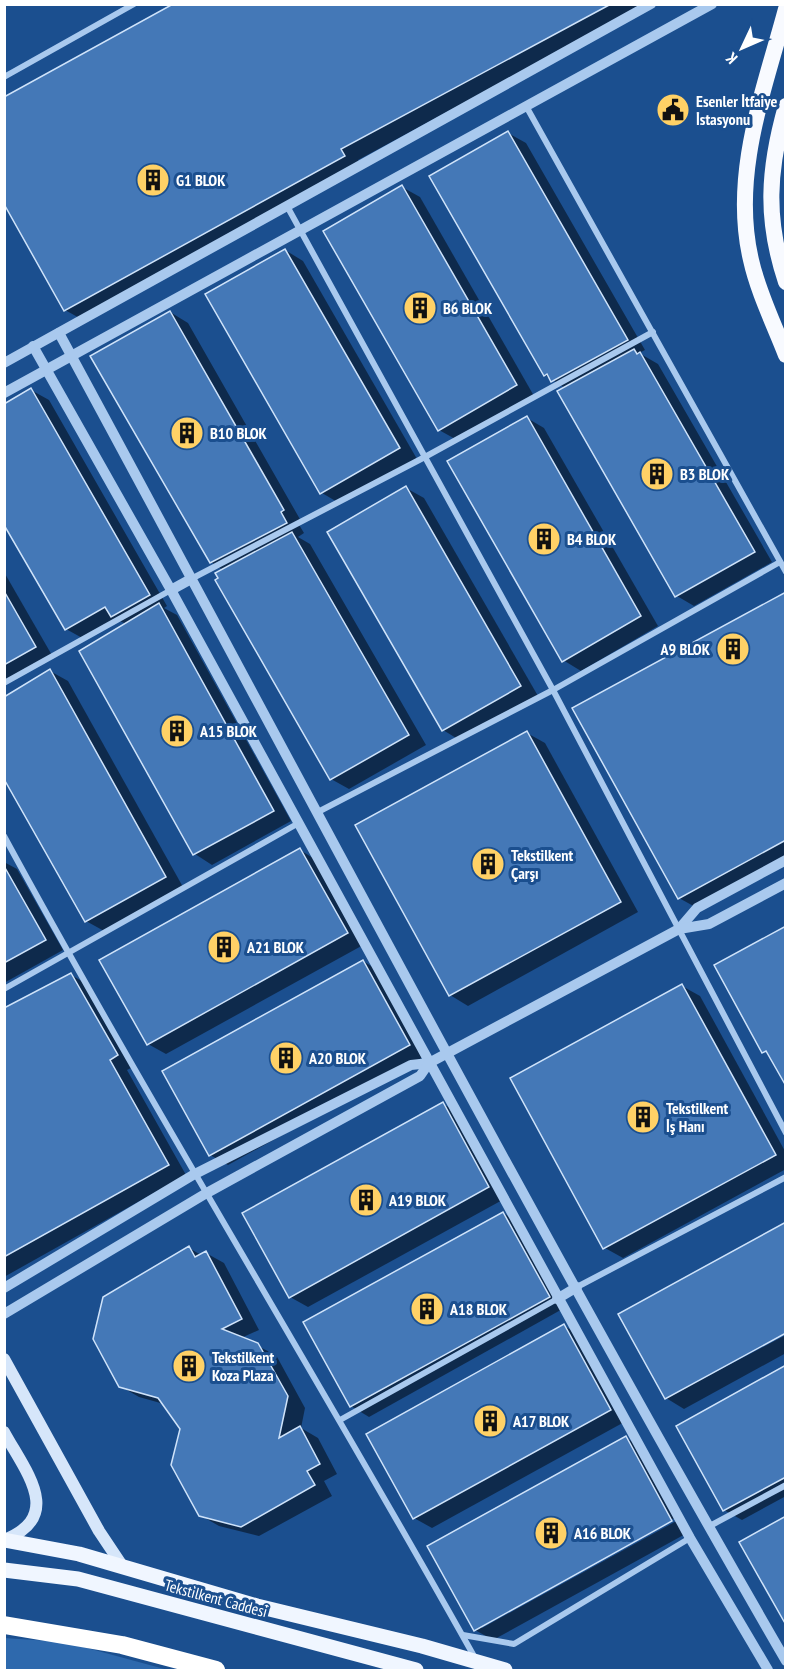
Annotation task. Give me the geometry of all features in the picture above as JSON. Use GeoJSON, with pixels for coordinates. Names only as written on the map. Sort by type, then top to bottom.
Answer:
{"type":"FeatureCollection","features":[{"type":"Feature","properties":{"kind":"highway"},"geometry":{"type":"LineString","coordinates":[[786,9],[745,163],[744,197],[751,261],[786,355]]}},
{"type":"Feature","properties":{"kind":"highway"},"geometry":{"type":"LineString","coordinates":[[786,106],[773,159],[770,190],[771,226],[786,282]]}},
{"type":"Feature","properties":{"kind":"highway"},"geometry":{"type":"LineString","coordinates":[[4,1625],[122,1645],[216,1671]]}},
{"type":"Feature","properties":{"kind":"main road"},"geometry":{"type":"LineString","coordinates":[[4,1359],[99,1531],[123,1567]]}},
{"type":"Feature","properties":{"kind":"main road","name":"Tekstilkent Caddesi"},"geometry":{"type":"LineString","coordinates":[[4,1432],[39,1504],[36,1517],[24,1530],[4,1540]]}},
{"type":"Feature","properties":{"kind":"main road","name":"Tekstilkent Caddesi"},"geometry":{"type":"LineString","coordinates":[[4,1540],[43,1545],[257,1606],[422,1646],[505,1671]]}},
{"type":"Feature","properties":{"kind":"main road","name":"Tekstilkent Caddesi"},"geometry":{"type":"LineString","coordinates":[[4,1570],[78,1579],[416,1671]]}},
{"type":"Feature","properties":{"kind":"street"},"geometry":{"type":"LineString","coordinates":[[4,77],[134,4]]}},
{"type":"Feature","properties":{"kind":"street"},"geometry":{"type":"LineString","coordinates":[[4,363],[651,4]]}},
{"type":"Feature","properties":{"kind":"street"},"geometry":{"type":"LineString","coordinates":[[4,393],[712,4]]}},
{"type":"Feature","properties":{"kind":"street"},"geometry":{"type":"LineString","coordinates":[[526,106],[786,572]]}},
{"type":"Feature","properties":{"kind":"street"},"geometry":{"type":"LineString","coordinates":[[287,207],[423,458],[553,690],[786,1133]]}},
{"type":"Feature","properties":{"kind":"street"},"geometry":{"type":"LineString","coordinates":[[4,683],[191,579],[423,458],[653,332]]}},
{"type":"Feature","properties":{"kind":"street"},"geometry":{"type":"LineString","coordinates":[[59,333],[316,813],[708,1527],[786,1660]]}},
{"type":"Feature","properties":{"kind":"street"},"geometry":{"type":"LineString","coordinates":[[33,346],[171,590],[557,1299],[690,1538],[768,1671]]}},
{"type":"Feature","properties":{"kind":"street"},"geometry":{"type":"LineString","coordinates":[[4,989],[316,813],[553,690],[780,562]]}},
{"type":"Feature","properties":{"kind":"street"},"geometry":{"type":"LineString","coordinates":[[4,836],[194,1175],[340,1420],[479,1664]]}},
{"type":"Feature","properties":{"kind":"street"},"geometry":{"type":"LineString","coordinates":[[679,929],[697,908],[786,860]]}},
{"type":"Feature","properties":{"kind":"street"},"geometry":{"type":"LineString","coordinates":[[4,1288],[194,1175],[411,1065],[429,1062],[679,929],[710,924],[786,883]]}},
{"type":"Feature","properties":{"kind":"street"},"geometry":{"type":"LineString","coordinates":[[4,1314],[205,1194],[420,1076],[429,1062]]}},
{"type":"Feature","properties":{"kind":"street"},"geometry":{"type":"LineString","coordinates":[[340,1420],[577,1287],[786,1177]]}},
{"type":"Feature","properties":{"kind":"street"},"geometry":{"type":"LineString","coordinates":[[463,1635],[514,1644],[708,1527],[786,1485]]}},
{"type":"Feature","properties":{"kind":"shaded area"},"geometry":{"type":"Polygon","coordinates":[[[4,1638],[65,1642],[168,1670],[5,1670],[4,1638]]]}},
{"type":"Feature","properties":{"kind":"building","name":"G1 BLOK"},"geometry":{"type":"Polygon","coordinates":[[[173,4],[611,4],[341,149],[345,156],[64,311],[4,204],[4,97],[173,4]]]}},
{"type":"Feature","properties":{"kind":"building"},"geometry":{"type":"Polygon","coordinates":[[[508,131],[628,340],[551,382],[547,374],[544,376],[429,176],[508,131]]]}},
{"type":"Feature","properties":{"kind":"building","name":"B6 BLOK"},"geometry":{"type":"Polygon","coordinates":[[[402,185],[517,385],[438,431],[323,231],[402,185]]]}},
{"type":"Feature","properties":{"kind":"building"},"geometry":{"type":"Polygon","coordinates":[[[285,249],[400,448],[320,494],[205,294],[285,249]]]}},
{"type":"Feature","properties":{"kind":"building","name":"B10 BLOK"},"geometry":{"type":"Polygon","coordinates":[[[170,311],[284,510],[281,512],[287,523],[210,563],[90,356],[170,311]]]}},
{"type":"Feature","properties":{"kind":"building","name":"B3 BLOK"},"geometry":{"type":"Polygon","coordinates":[[[634,349],[637,354],[640,352],[755,552],[675,597],[557,391],[634,349]]]}},
{"type":"Feature","properties":{"kind":"building"},"geometry":{"type":"Polygon","coordinates":[[[31,388],[150,595],[111,617],[105,607],[65,630],[4,525],[4,404],[31,388]]]}},
{"type":"Feature","properties":{"kind":"building","name":"B4 BLOK"},"geometry":{"type":"Polygon","coordinates":[[[527,416],[641,616],[562,662],[447,461],[527,416]]]}},
{"type":"Feature","properties":{"kind":"building"},"geometry":{"type":"Polygon","coordinates":[[[406,486],[521,686],[442,731],[327,532],[406,486]]]}},
{"type":"Feature","properties":{"kind":"building"},"geometry":{"type":"Polygon","coordinates":[[[292,532],[409,735],[330,780],[215,580],[218,578],[215,573],[292,532]]]}},
{"type":"Feature","properties":{"kind":"building"},"geometry":{"type":"Polygon","coordinates":[[[4,591],[36,647],[4,665],[4,591]]]}},
{"type":"Feature","properties":{"kind":"building"},"geometry":{"type":"Polygon","coordinates":[[[786,592],[786,840],[678,899],[572,708],[786,592]]]}},
{"type":"Feature","properties":{"kind":"building","name":"A15 BLOK"},"geometry":{"type":"Polygon","coordinates":[[[159,603],[274,811],[193,855],[79,651],[159,603]]]}},
{"type":"Feature","properties":{"kind":"building"},"geometry":{"type":"Polygon","coordinates":[[[50,669],[166,877],[85,922],[4,779],[4,697],[50,669]]]}},
{"type":"Feature","properties":{"kind":"building","name":"Tekstilkent Çarşı"},"geometry":{"type":"Polygon","coordinates":[[[527,731],[621,902],[449,996],[355,825],[527,731]]]}},
{"type":"Feature","properties":{"kind":"building","name":"A21 BLOK"},"geometry":{"type":"Polygon","coordinates":[[[300,848],[348,933],[147,1045],[99,960],[300,848]]]}},
{"type":"Feature","properties":{"kind":"building"},"geometry":{"type":"Polygon","coordinates":[[[4,866],[46,940],[4,963],[4,866]]]}},
{"type":"Feature","properties":{"kind":"building"},"geometry":{"type":"Polygon","coordinates":[[[786,926],[786,1086],[766,1051],[762,1053],[714,965],[786,926]]]}},
{"type":"Feature","properties":{"kind":"building","name":"A20 BLOK"},"geometry":{"type":"Polygon","coordinates":[[[363,960],[410,1045],[209,1156],[162,1071],[363,960]]]}},
{"type":"Feature","properties":{"kind":"building"},"geometry":{"type":"Polygon","coordinates":[[[71,973],[118,1055],[110,1060],[169,1165],[4,1257],[4,1008],[71,973]]]}},
{"type":"Feature","properties":{"kind":"building","name":"Tekstilkent İş Hanı"},"geometry":{"type":"Polygon","coordinates":[[[682,984],[776,1155],[603,1249],[510,1078],[682,984]]]}},
{"type":"Feature","properties":{"kind":"building","name":"A19 BLOK"},"geometry":{"type":"Polygon","coordinates":[[[443,1102],[489,1187],[289,1298],[242,1213],[443,1102]]]}},
{"type":"Feature","properties":{"kind":"building","name":"A18 BLOK"},"geometry":{"type":"Polygon","coordinates":[[[503,1212],[550,1297],[350,1407],[303,1322],[503,1212]]]}},
{"type":"Feature","properties":{"kind":"building"},"geometry":{"type":"Polygon","coordinates":[[[786,1222],[786,1333],[665,1399],[618,1314],[786,1222]]]}},
{"type":"Feature","properties":{"kind":"building","name":"Tekstilkent Koza Plaza"},"geometry":{"type":"Polygon","coordinates":[[[189,1246],[195,1257],[206,1251],[242,1319],[222,1329],[258,1343],[288,1396],[279,1438],[300,1426],[320,1464],[307,1471],[315,1485],[241,1527],[199,1516],[171,1465],[180,1429],[158,1398],[119,1387],[93,1339],[103,1297],[189,1246]]]}},
{"type":"Feature","properties":{"kind":"building","name":"A17 BLOK"},"geometry":{"type":"Polygon","coordinates":[[[564,1324],[611,1410],[413,1519],[366,1434],[564,1324]]]}},
{"type":"Feature","properties":{"kind":"building"},"geometry":{"type":"Polygon","coordinates":[[[786,1365],[786,1477],[723,1511],[676,1426],[786,1365]]]}},
{"type":"Feature","properties":{"kind":"building","name":"A16 BLOK"},"geometry":{"type":"Polygon","coordinates":[[[626,1436],[672,1521],[474,1631],[427,1546],[626,1436]]]}},
{"type":"Feature","properties":{"kind":"building"},"geometry":{"type":"Polygon","coordinates":[[[786,1516],[786,1625],[739,1542],[786,1516]]]}},
{"type":"Feature","properties":{"kind":"place","name":"Esenler İtfaiye İstasyonu"},"geometry":{"type":"Point","coordinates":[673,110]}},
{"type":"Feature","properties":{"kind":"place","name":"G1 BLOK"},"geometry":{"type":"Point","coordinates":[153,180]}},
{"type":"Feature","properties":{"kind":"place","name":"B6 BLOK"},"geometry":{"type":"Point","coordinates":[420,308]}},
{"type":"Feature","properties":{"kind":"place","name":"B10 BLOK"},"geometry":{"type":"Point","coordinates":[187,433]}},
{"type":"Feature","properties":{"kind":"place","name":"B3 BLOK"},"geometry":{"type":"Point","coordinates":[657,474]}},
{"type":"Feature","properties":{"kind":"place","name":"B4 BLOK"},"geometry":{"type":"Point","coordinates":[544,539]}},
{"type":"Feature","properties":{"kind":"place","name":"A9 BLOK"},"geometry":{"type":"Point","coordinates":[733,649]}},
{"type":"Feature","properties":{"kind":"place","name":"A15 BLOK"},"geometry":{"type":"Point","coordinates":[177,731]}},
{"type":"Feature","properties":{"kind":"place","name":"Tekstilkent Çarşı"},"geometry":{"type":"Point","coordinates":[488,864]}},
{"type":"Feature","properties":{"kind":"place","name":"A21 BLOK"},"geometry":{"type":"Point","coordinates":[224,947]}},
{"type":"Feature","properties":{"kind":"place","name":"A20 BLOK"},"geometry":{"type":"Point","coordinates":[286,1058]}},
{"type":"Feature","properties":{"kind":"place","name":"Tekstilkent İş Hanı"},"geometry":{"type":"Point","coordinates":[643,1117]}},
{"type":"Feature","properties":{"kind":"place","name":"A19 BLOK"},"geometry":{"type":"Point","coordinates":[366,1200]}},
{"type":"Feature","properties":{"kind":"place","name":"A18 BLOK"},"geometry":{"type":"Point","coordinates":[427,1309]}},
{"type":"Feature","properties":{"kind":"place","name":"Tekstilkent Koza Plaza"},"geometry":{"type":"Point","coordinates":[189,1366]}},
{"type":"Feature","properties":{"kind":"place","name":"A17 BLOK"},"geometry":{"type":"Point","coordinates":[490,1421]}},
{"type":"Feature","properties":{"kind":"place","name":"A16 BLOK"},"geometry":{"type":"Point","coordinates":[551,1533]}}]}
